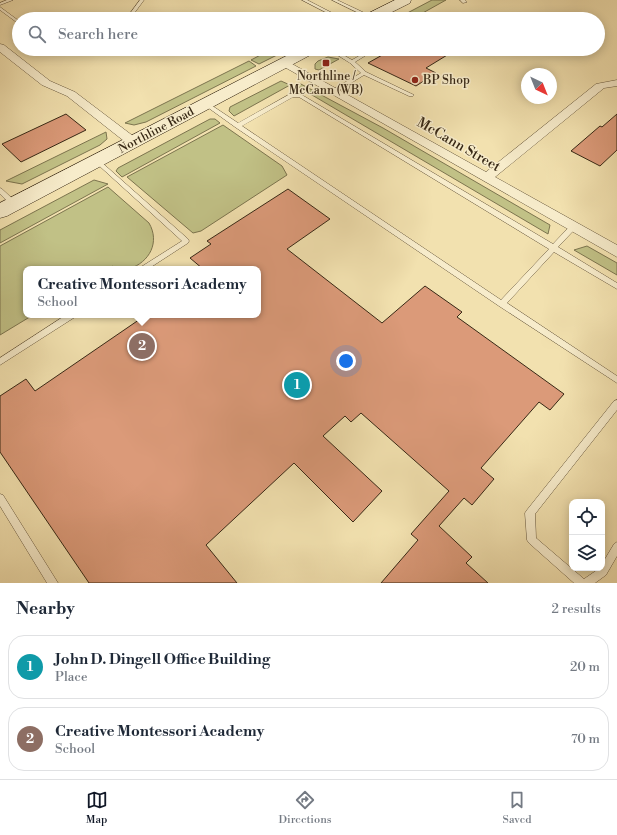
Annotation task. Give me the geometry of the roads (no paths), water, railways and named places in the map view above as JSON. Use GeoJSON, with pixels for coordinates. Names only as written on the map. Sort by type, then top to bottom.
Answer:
{"type":"FeatureCollection","features":[{"type":"Feature","properties":{"kind":"main road"},"geometry":{"type":"LineString","coordinates":[[382,12],[405,0]]}},
{"type":"Feature","properties":{"kind":"main road","name":"Northline Road"},"geometry":{"type":"LineString","coordinates":[[7,208],[298,56]]}},
{"type":"Feature","properties":{"kind":"street"},"geometry":{"type":"LineString","coordinates":[[0,48],[46,83],[71,94],[133,142]]}},
{"type":"Feature","properties":{"kind":"street","name":"McCann Street"},"geometry":{"type":"LineString","coordinates":[[285,63],[617,252]]}},
{"type":"Feature","properties":{"kind":"street"},"geometry":{"type":"LineString","coordinates":[[487,177],[600,86],[615,83]]}},
{"type":"Feature","properties":{"kind":"lane"},"geometry":{"type":"LineString","coordinates":[[0,4],[11,0]]}},
{"type":"Feature","properties":{"kind":"lane"},"geometry":{"type":"LineString","coordinates":[[133,12],[142,0]]}},
{"type":"Feature","properties":{"kind":"lane"},"geometry":{"type":"LineString","coordinates":[[304,0],[328,12]]}},
{"type":"Feature","properties":{"kind":"lane"},"geometry":{"type":"LineString","coordinates":[[334,0],[358,12]]}},
{"type":"Feature","properties":{"kind":"lane"},"geometry":{"type":"LineString","coordinates":[[0,8],[12,17]]}},
{"type":"Feature","properties":{"kind":"lane"},"geometry":{"type":"LineString","coordinates":[[342,56],[352,62],[364,73],[411,95]]}},
{"type":"Feature","properties":{"kind":"lane"},"geometry":{"type":"LineString","coordinates":[[352,62],[362,56]]}},
{"type":"Feature","properties":{"kind":"lane"},"geometry":{"type":"LineString","coordinates":[[334,91],[364,73]]}},
{"type":"Feature","properties":{"kind":"lane"},"geometry":{"type":"LineString","coordinates":[[238,126],[292,95],[300,96],[617,286]]}},
{"type":"Feature","properties":{"kind":"lane"},"geometry":{"type":"LineString","coordinates":[[206,104],[617,380]]}},
{"type":"Feature","properties":{"kind":"lane"},"geometry":{"type":"LineString","coordinates":[[97,161],[186,241],[148,266]]}},
{"type":"Feature","properties":{"kind":"lane"},"geometry":{"type":"LineString","coordinates":[[0,190],[7,208]]}},
{"type":"Feature","properties":{"kind":"lane"},"geometry":{"type":"LineString","coordinates":[[502,304],[573,227]]}},
{"type":"Feature","properties":{"kind":"lane"},"geometry":{"type":"LineString","coordinates":[[0,362],[67,318]]}},
{"type":"Feature","properties":{"kind":"lane"},"geometry":{"type":"LineString","coordinates":[[581,583],[532,540],[530,513],[617,404]]}},
{"type":"Feature","properties":{"kind":"lane"},"geometry":{"type":"LineString","coordinates":[[0,498],[53,583]]}},
{"type":"Feature","properties":{"kind":"lane"},"geometry":{"type":"LineString","coordinates":[[587,583],[603,572],[617,547]]}},
{"type":"Feature","properties":{"kind":"place","name":"Northline / McCann (WB)"},"geometry":{"type":"Point","coordinates":[326,63]}},
{"type":"Feature","properties":{"kind":"place","name":"BP Shop"},"geometry":{"type":"Point","coordinates":[415,80]}},
{"type":"Feature","properties":{"kind":"place","name":"Creative Montessori Academy"},"geometry":{"type":"Point","coordinates":[142,346]}},
{"type":"Feature","properties":{"kind":"place","name":"John D. Dingell Office Building"},"geometry":{"type":"Point","coordinates":[297,385]}}]}
